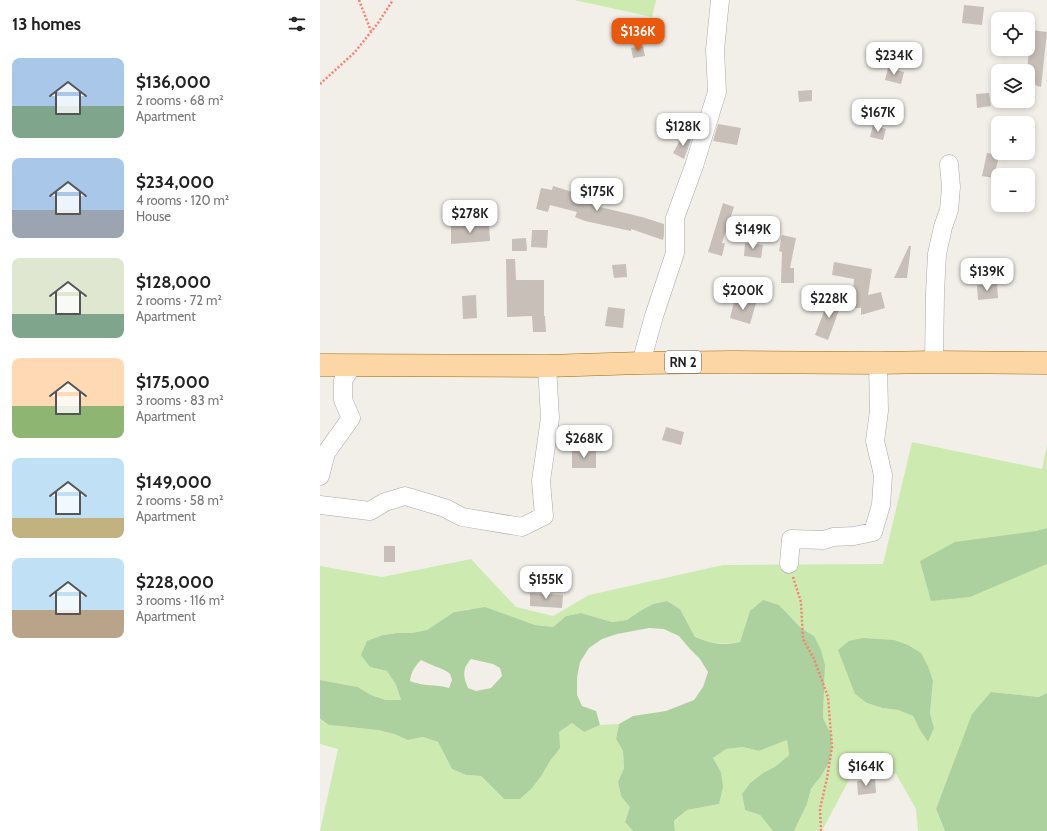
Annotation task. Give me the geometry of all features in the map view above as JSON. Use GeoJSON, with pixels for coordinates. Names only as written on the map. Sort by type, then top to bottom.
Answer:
{"type":"FeatureCollection","features":[{"type":"Feature","properties":{"kind":"main road","name":"RN 2"},"geometry":{"type":"LineString","coordinates":[[320,364],[547,366],[733,362],[878,364],[934,362],[1047,363]]}},
{"type":"Feature","properties":{"kind":"street"},"geometry":{"type":"LineString","coordinates":[[641,363],[654,316],[675,254],[675,218],[694,166],[717,92],[715,50],[720,0]]}},
{"type":"Feature","properties":{"kind":"street"},"geometry":{"type":"LineString","coordinates":[[934,362],[937,254],[949,210],[951,187],[949,164]]}},
{"type":"Feature","properties":{"kind":"street"},"geometry":{"type":"LineString","coordinates":[[789,564],[790,539],[824,540],[833,537],[854,536],[873,532],[881,505],[883,475],[875,441],[879,411],[878,364]]}},
{"type":"Feature","properties":{"kind":"street"},"geometry":{"type":"LineString","coordinates":[[320,476],[326,453],[351,418],[343,400],[343,380],[353,365]]}},
{"type":"Feature","properties":{"kind":"street"},"geometry":{"type":"LineString","coordinates":[[320,505],[370,511],[385,502],[405,496],[446,508],[462,517],[522,527],[544,516],[541,481],[550,418],[547,366]]}},
{"type":"Feature","properties":{"kind":"path"},"geometry":{"type":"LineString","coordinates":[[359,0],[371,32]]}},
{"type":"Feature","properties":{"kind":"path"},"geometry":{"type":"LineString","coordinates":[[320,84],[355,52],[393,0]]}},
{"type":"Feature","properties":{"kind":"path"},"geometry":{"type":"LineString","coordinates":[[789,564],[801,602],[803,639],[814,659],[828,697],[832,747],[820,809],[821,831]]}},
{"type":"Feature","properties":{"kind":"green space"},"geometry":{"type":"Polygon","coordinates":[[[574,0],[656,0],[652,17],[574,0]]]}},
{"type":"Feature","properties":{"kind":"green space"},"geometry":{"type":"Polygon","coordinates":[[[912,442],[1042,469],[1047,445],[1047,528],[1036,531],[1045,564],[1047,564],[1047,693],[1040,697],[991,692],[936,809],[945,831],[918,831],[916,809],[896,774],[854,770],[822,831],[794,831],[807,804],[811,789],[829,763],[830,732],[823,718],[825,665],[814,636],[801,628],[779,605],[750,611],[740,642],[722,644],[695,637],[680,609],[667,601],[653,604],[627,620],[612,622],[581,613],[566,616],[553,627],[535,625],[514,618],[469,609],[454,612],[427,630],[412,633],[383,635],[370,667],[387,671],[396,685],[401,700],[386,700],[371,695],[358,687],[320,680],[320,566],[382,577],[471,559],[516,607],[553,616],[589,595],[723,565],[883,564],[912,442]],[[933,681],[867,703],[882,708],[898,710],[913,716],[928,742],[934,728],[930,713],[933,681]]]}},
{"type":"Feature","properties":{"kind":"green space"},"geometry":{"type":"Polygon","coordinates":[[[1047,528],[1047,564],[970,597],[931,601],[920,561],[955,542],[1036,531],[1047,528]]]}},
{"type":"Feature","properties":{"kind":"green space"},"geometry":{"type":"Polygon","coordinates":[[[763,600],[779,605],[801,628],[814,636],[821,650],[825,665],[823,718],[830,732],[832,747],[829,763],[811,789],[807,804],[794,831],[773,831],[760,815],[745,810],[742,794],[750,783],[763,773],[776,766],[789,755],[787,740],[759,751],[743,747],[726,749],[713,758],[721,772],[723,787],[719,804],[687,810],[674,821],[675,831],[633,831],[625,822],[630,807],[621,796],[618,782],[624,768],[623,751],[616,739],[619,724],[633,716],[666,711],[694,700],[703,687],[708,672],[700,659],[679,636],[664,629],[649,628],[617,634],[602,639],[589,648],[580,662],[577,678],[577,695],[582,706],[596,711],[600,725],[584,732],[572,723],[559,732],[560,748],[532,788],[520,799],[504,799],[481,776],[466,775],[452,769],[438,742],[423,737],[408,740],[394,734],[378,730],[329,725],[320,719],[320,680],[358,687],[371,695],[386,700],[401,700],[396,685],[387,671],[370,667],[361,655],[367,641],[383,635],[412,633],[427,630],[454,612],[485,607],[535,625],[553,627],[566,616],[581,613],[612,622],[627,620],[653,604],[667,601],[680,609],[695,637],[712,643],[727,644],[740,642],[750,611],[763,600]],[[471,659],[466,666],[464,673],[468,688],[476,691],[491,688],[502,676],[500,668],[493,664],[471,659]],[[421,660],[414,669],[410,681],[449,688],[452,680],[450,674],[421,660]]]}},
{"type":"Feature","properties":{"kind":"green space"},"geometry":{"type":"Polygon","coordinates":[[[863,638],[894,640],[908,645],[921,653],[928,666],[933,681],[930,713],[934,728],[928,742],[913,716],[898,710],[882,708],[867,703],[855,694],[838,650],[849,641],[863,638]]]}},
{"type":"Feature","properties":{"kind":"green space"},"geometry":{"type":"Polygon","coordinates":[[[991,692],[1039,697],[1047,693],[1047,831],[945,831],[936,809],[972,714],[991,692]]]}},
{"type":"Feature","properties":{"kind":"green space"},"geometry":{"type":"Polygon","coordinates":[[[320,720],[329,725],[378,730],[394,734],[408,740],[423,737],[438,742],[452,769],[466,775],[481,776],[504,799],[542,775],[559,748],[559,732],[572,723],[584,732],[600,725],[619,724],[616,739],[623,751],[624,768],[618,782],[621,796],[631,807],[625,822],[633,831],[320,831],[338,749],[320,744],[320,720]]]}},
{"type":"Feature","properties":{"kind":"green space"},"geometry":{"type":"Polygon","coordinates":[[[787,740],[789,755],[776,766],[763,773],[750,783],[742,794],[745,810],[760,815],[773,831],[675,831],[674,822],[687,810],[719,804],[721,772],[713,758],[726,749],[743,747],[759,751],[787,740]]]}},
{"type":"Feature","properties":{"kind":"building"},"geometry":{"type":"Polygon","coordinates":[[[964,5],[984,7],[982,25],[962,23],[964,5]]]}},
{"type":"Feature","properties":{"kind":"building"},"geometry":{"type":"Polygon","coordinates":[[[1035,30],[1047,32],[1041,87],[1035,85],[1035,64],[1028,64],[1028,56],[1035,56],[1035,30]]]}},
{"type":"Feature","properties":{"kind":"building"},"geometry":{"type":"Polygon","coordinates":[[[643,46],[645,56],[633,58],[631,48],[643,46]]]}},
{"type":"Feature","properties":{"kind":"building"},"geometry":{"type":"Polygon","coordinates":[[[888,68],[904,72],[901,84],[885,80],[888,68]]]}},
{"type":"Feature","properties":{"kind":"building"},"geometry":{"type":"Polygon","coordinates":[[[812,90],[812,101],[799,102],[798,91],[812,90]]]}},
{"type":"Feature","properties":{"kind":"building"},"geometry":{"type":"Polygon","coordinates":[[[989,93],[991,106],[977,108],[976,94],[989,93]]]}},
{"type":"Feature","properties":{"kind":"building"},"geometry":{"type":"Polygon","coordinates":[[[718,124],[741,128],[737,145],[713,141],[718,124]]]}},
{"type":"Feature","properties":{"kind":"building"},"geometry":{"type":"Polygon","coordinates":[[[873,125],[886,129],[883,140],[870,137],[873,125]]]}},
{"type":"Feature","properties":{"kind":"building"},"geometry":{"type":"Polygon","coordinates":[[[683,135],[691,140],[684,159],[673,153],[683,135]]]}},
{"type":"Feature","properties":{"kind":"building"},"geometry":{"type":"Polygon","coordinates":[[[987,153],[991,154],[991,160],[998,160],[996,168],[991,168],[991,178],[982,176],[987,153]]]}},
{"type":"Feature","properties":{"kind":"building"},"geometry":{"type":"Polygon","coordinates":[[[553,186],[582,195],[583,192],[604,198],[600,207],[664,224],[663,240],[631,229],[631,231],[585,221],[575,217],[577,212],[550,205],[548,212],[536,209],[541,188],[552,190],[553,186]]]}},
{"type":"Feature","properties":{"kind":"building"},"geometry":{"type":"Polygon","coordinates":[[[723,203],[734,207],[722,243],[725,243],[722,256],[708,252],[723,203]]]}},
{"type":"Feature","properties":{"kind":"building"},"geometry":{"type":"Polygon","coordinates":[[[451,224],[464,226],[489,225],[490,241],[451,244],[451,224]]]}},
{"type":"Feature","properties":{"kind":"building"},"geometry":{"type":"Polygon","coordinates":[[[532,230],[548,230],[547,248],[531,247],[532,230]]]}},
{"type":"Feature","properties":{"kind":"building"},"geometry":{"type":"Polygon","coordinates":[[[782,235],[796,238],[790,268],[794,268],[794,283],[781,283],[782,252],[779,251],[782,235]]]}},
{"type":"Feature","properties":{"kind":"building"},"geometry":{"type":"Polygon","coordinates":[[[526,238],[527,251],[512,251],[512,239],[526,238]]]}},
{"type":"Feature","properties":{"kind":"building"},"geometry":{"type":"Polygon","coordinates":[[[745,243],[763,245],[761,258],[744,256],[745,243]]]}},
{"type":"Feature","properties":{"kind":"building"},"geometry":{"type":"Polygon","coordinates":[[[909,246],[911,246],[907,278],[894,278],[909,246]]]}},
{"type":"Feature","properties":{"kind":"building"},"geometry":{"type":"Polygon","coordinates":[[[506,259],[515,259],[516,280],[544,280],[544,316],[546,332],[533,332],[532,316],[507,317],[506,259]]]}},
{"type":"Feature","properties":{"kind":"building"},"geometry":{"type":"Polygon","coordinates":[[[834,262],[872,269],[868,295],[881,292],[885,308],[861,315],[861,308],[852,308],[854,279],[832,275],[834,262]]]}},
{"type":"Feature","properties":{"kind":"building"},"geometry":{"type":"Polygon","coordinates":[[[626,264],[627,277],[614,278],[612,265],[626,264]]]}},
{"type":"Feature","properties":{"kind":"building"},"geometry":{"type":"Polygon","coordinates":[[[997,284],[998,298],[978,300],[977,285],[997,284]]]}},
{"type":"Feature","properties":{"kind":"building"},"geometry":{"type":"Polygon","coordinates":[[[476,295],[477,318],[463,319],[462,296],[476,295]]]}},
{"type":"Feature","properties":{"kind":"building"},"geometry":{"type":"Polygon","coordinates":[[[735,298],[756,303],[750,324],[730,318],[735,298]]]}},
{"type":"Feature","properties":{"kind":"building"},"geometry":{"type":"Polygon","coordinates":[[[829,298],[843,299],[828,340],[815,335],[825,309],[828,310],[829,298]]]}},
{"type":"Feature","properties":{"kind":"building"},"geometry":{"type":"Polygon","coordinates":[[[608,307],[625,309],[623,328],[605,326],[608,307]]]}},
{"type":"Feature","properties":{"kind":"building"},"geometry":{"type":"Polygon","coordinates":[[[666,427],[684,432],[681,445],[662,440],[666,427]]]}},
{"type":"Feature","properties":{"kind":"building"},"geometry":{"type":"Polygon","coordinates":[[[572,450],[596,450],[596,468],[572,468],[572,450]]]}},
{"type":"Feature","properties":{"kind":"building"},"geometry":{"type":"Polygon","coordinates":[[[384,546],[395,546],[395,562],[384,562],[384,546]]]}},
{"type":"Feature","properties":{"kind":"building"},"geometry":{"type":"Polygon","coordinates":[[[530,593],[563,595],[562,608],[530,606],[530,593]]]}},
{"type":"Feature","properties":{"kind":"building"},"geometry":{"type":"Polygon","coordinates":[[[875,779],[876,793],[858,795],[857,781],[875,779]]]}}]}
